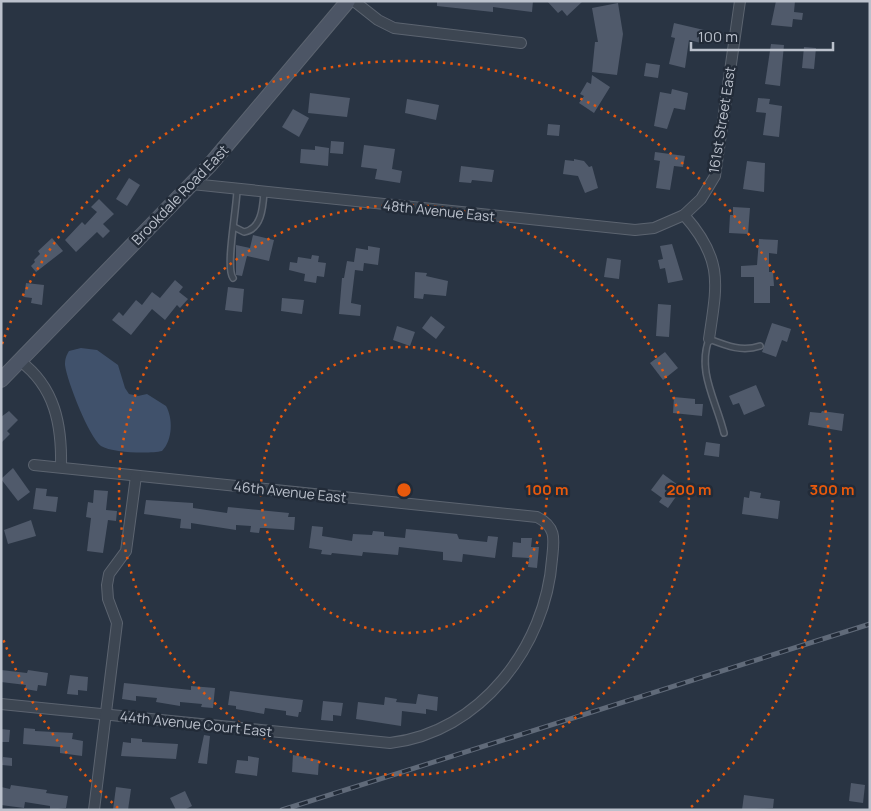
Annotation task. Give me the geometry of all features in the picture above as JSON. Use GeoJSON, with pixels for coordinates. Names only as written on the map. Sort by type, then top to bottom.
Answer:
{"type":"FeatureCollection","features":[{"type":"Feature","properties":{"kind":"main road","name":"Brookdale Road East"},"geometry":{"type":"LineString","coordinates":[[1,380],[192,184],[242,129],[348,1]]}},
{"type":"Feature","properties":{"kind":"street"},"geometry":{"type":"LineString","coordinates":[[354,1],[378,20],[394,28],[521,43]]}},
{"type":"Feature","properties":{"kind":"street","name":"161st Street East"},"geometry":{"type":"LineString","coordinates":[[684,215],[702,199],[715,176],[740,1]]}},
{"type":"Feature","properties":{"kind":"street","name":"48th Avenue East"},"geometry":{"type":"LineString","coordinates":[[192,184],[635,230],[654,228],[684,215]]}},
{"type":"Feature","properties":{"kind":"street"},"geometry":{"type":"LineString","coordinates":[[684,215],[706,244],[716,273],[716,297],[709,339]]}},
{"type":"Feature","properties":{"kind":"street"},"geometry":{"type":"LineString","coordinates":[[20,361],[37,376],[50,395],[59,422],[61,467]]}},
{"type":"Feature","properties":{"kind":"street","name":"46th Avenue East"},"geometry":{"type":"LineString","coordinates":[[34,465],[537,517],[545,522]]}},
{"type":"Feature","properties":{"kind":"street"},"geometry":{"type":"LineString","coordinates":[[94,810],[117,623],[108,600],[107,585],[109,574],[126,551],[136,476]]}},
{"type":"Feature","properties":{"kind":"street","name":"44th Avenue Court East"},"geometry":{"type":"LineString","coordinates":[[1,704],[390,743],[419,737],[456,719],[490,693],[517,662],[534,633],[547,595],[554,534],[552,527],[545,522]]}},
{"type":"Feature","properties":{"kind":"lane"},"geometry":{"type":"LineString","coordinates":[[233,278],[229,272],[229,259],[237,189]]}},
{"type":"Feature","properties":{"kind":"lane"},"geometry":{"type":"LineString","coordinates":[[234,227],[244,232],[254,227],[260,217],[264,192]]}},
{"type":"Feature","properties":{"kind":"lane"},"geometry":{"type":"LineString","coordinates":[[724,433],[705,372],[704,353],[709,339],[730,347],[748,350],[760,346]]}},
{"type":"Feature","properties":{"kind":"water"},"geometry":{"type":"Polygon","coordinates":[[[81,348],[97,350],[118,365],[125,388],[129,394],[138,396],[147,394],[166,406],[170,417],[171,429],[166,446],[162,451],[140,453],[113,450],[101,446],[96,441],[79,408],[65,365],[69,351],[81,348]]]}},
{"type":"Feature","properties":{"kind":"building"},"geometry":{"type":"Polygon","coordinates":[[[437,1],[533,1],[532,12],[493,7],[493,12],[437,6],[437,1]]]}},
{"type":"Feature","properties":{"kind":"building"},"geometry":{"type":"Polygon","coordinates":[[[547,1],[583,1],[567,16],[562,10],[558,13],[547,1]]]}},
{"type":"Feature","properties":{"kind":"building"},"geometry":{"type":"Polygon","coordinates":[[[776,1],[795,1],[794,12],[803,13],[802,20],[793,19],[792,27],[771,25],[776,1]]]}},
{"type":"Feature","properties":{"kind":"building"},"geometry":{"type":"Polygon","coordinates":[[[618,3],[623,34],[617,75],[592,72],[595,42],[598,42],[592,8],[618,3]]]}},
{"type":"Feature","properties":{"kind":"building"},"geometry":{"type":"Polygon","coordinates":[[[674,23],[704,30],[701,43],[689,40],[685,68],[669,64],[675,38],[671,37],[674,23]]]}},
{"type":"Feature","properties":{"kind":"building"},"geometry":{"type":"Polygon","coordinates":[[[771,44],[784,45],[780,86],[765,84],[771,44]]]}},
{"type":"Feature","properties":{"kind":"building"},"geometry":{"type":"Polygon","coordinates":[[[804,47],[816,48],[814,69],[802,68],[804,47]]]}},
{"type":"Feature","properties":{"kind":"building"},"geometry":{"type":"Polygon","coordinates":[[[646,63],[660,65],[658,78],[644,76],[646,63]]]}},
{"type":"Feature","properties":{"kind":"building"},"geometry":{"type":"Polygon","coordinates":[[[592,75],[610,87],[594,113],[579,103],[584,96],[580,94],[587,82],[591,84],[592,75]]]}},
{"type":"Feature","properties":{"kind":"building"},"geometry":{"type":"Polygon","coordinates":[[[672,89],[688,93],[685,110],[674,108],[667,129],[654,126],[660,92],[671,94],[672,89]]]}},
{"type":"Feature","properties":{"kind":"building"},"geometry":{"type":"Polygon","coordinates":[[[310,93],[350,98],[347,117],[308,113],[310,93]]]}},
{"type":"Feature","properties":{"kind":"building"},"geometry":{"type":"Polygon","coordinates":[[[758,98],[770,99],[769,104],[782,106],[779,137],[763,135],[766,113],[756,112],[758,98]]]}},
{"type":"Feature","properties":{"kind":"building"},"geometry":{"type":"Polygon","coordinates":[[[407,99],[439,105],[436,120],[405,113],[407,99]]]}},
{"type":"Feature","properties":{"kind":"building"},"geometry":{"type":"Polygon","coordinates":[[[293,109],[309,118],[299,137],[282,127],[293,109]]]}},
{"type":"Feature","properties":{"kind":"building"},"geometry":{"type":"Polygon","coordinates":[[[548,124],[560,125],[559,136],[547,135],[548,124]]]}},
{"type":"Feature","properties":{"kind":"building"},"geometry":{"type":"Polygon","coordinates":[[[331,141],[344,142],[343,154],[330,153],[331,141]]]}},
{"type":"Feature","properties":{"kind":"building"},"geometry":{"type":"Polygon","coordinates":[[[364,145],[395,149],[392,169],[402,171],[400,183],[375,179],[377,169],[361,167],[364,145]]]}},
{"type":"Feature","properties":{"kind":"building"},"geometry":{"type":"Polygon","coordinates":[[[315,146],[329,148],[328,166],[300,163],[301,149],[315,150],[315,146]]]}},
{"type":"Feature","properties":{"kind":"building"},"geometry":{"type":"Polygon","coordinates":[[[655,152],[685,156],[683,167],[674,166],[670,190],[656,188],[660,161],[654,160],[655,152]]]}},
{"type":"Feature","properties":{"kind":"building"},"geometry":{"type":"Polygon","coordinates":[[[574,159],[584,161],[589,167],[592,166],[598,188],[585,193],[578,176],[563,174],[565,160],[574,161],[574,159]]]}},
{"type":"Feature","properties":{"kind":"building"},"geometry":{"type":"Polygon","coordinates":[[[747,161],[765,163],[764,192],[743,189],[747,161]]]}},
{"type":"Feature","properties":{"kind":"building"},"geometry":{"type":"Polygon","coordinates":[[[461,166],[494,170],[492,182],[472,180],[471,183],[459,182],[461,166]]]}},
{"type":"Feature","properties":{"kind":"building"},"geometry":{"type":"Polygon","coordinates":[[[129,178],[140,185],[127,206],[116,199],[129,178]]]}},
{"type":"Feature","properties":{"kind":"building"},"geometry":{"type":"Polygon","coordinates":[[[99,199],[114,214],[103,224],[110,231],[103,238],[97,232],[76,252],[65,240],[82,222],[85,225],[97,212],[91,207],[99,199]]]}},
{"type":"Feature","properties":{"kind":"building"},"geometry":{"type":"Polygon","coordinates":[[[733,207],[750,208],[748,234],[729,233],[730,215],[733,215],[733,207]]]}},
{"type":"Feature","properties":{"kind":"building"},"geometry":{"type":"Polygon","coordinates":[[[253,235],[274,240],[269,261],[247,256],[242,276],[236,275],[236,245],[250,248],[253,235]]]}},
{"type":"Feature","properties":{"kind":"building"},"geometry":{"type":"Polygon","coordinates":[[[52,238],[63,251],[36,272],[31,266],[40,254],[38,251],[52,238]]]}},
{"type":"Feature","properties":{"kind":"building"},"geometry":{"type":"Polygon","coordinates":[[[759,239],[778,240],[777,254],[769,253],[769,272],[773,272],[774,286],[770,286],[770,303],[754,303],[754,277],[741,277],[741,266],[757,265],[759,239]]]}},
{"type":"Feature","properties":{"kind":"building"},"geometry":{"type":"Polygon","coordinates":[[[672,244],[683,280],[668,283],[665,268],[660,269],[658,260],[663,259],[660,246],[672,244]]]}},
{"type":"Feature","properties":{"kind":"building"},"geometry":{"type":"Polygon","coordinates":[[[368,246],[380,248],[378,265],[364,263],[363,271],[355,270],[351,303],[361,305],[360,316],[339,314],[342,278],[344,278],[347,261],[354,262],[356,248],[368,250],[368,246]]]}},
{"type":"Feature","properties":{"kind":"building"},"geometry":{"type":"Polygon","coordinates":[[[312,255],[319,256],[318,262],[326,263],[324,277],[317,276],[316,283],[304,281],[305,274],[289,270],[290,262],[297,263],[298,257],[311,259],[312,255]]]}},
{"type":"Feature","properties":{"kind":"building"},"geometry":{"type":"Polygon","coordinates":[[[607,258],[621,260],[619,279],[604,277],[607,258]]]}},
{"type":"Feature","properties":{"kind":"building"},"geometry":{"type":"Polygon","coordinates":[[[415,272],[427,273],[426,276],[448,281],[446,296],[424,294],[423,299],[414,298],[415,272]]]}},
{"type":"Feature","properties":{"kind":"building"},"geometry":{"type":"Polygon","coordinates":[[[175,280],[183,287],[179,292],[188,299],[180,308],[177,305],[165,320],[152,309],[131,335],[112,320],[119,312],[123,316],[136,300],[142,305],[152,292],[160,298],[175,280]]]}},
{"type":"Feature","properties":{"kind":"building"},"geometry":{"type":"Polygon","coordinates":[[[26,283],[44,285],[42,305],[31,303],[32,298],[24,297],[26,283]]]}},
{"type":"Feature","properties":{"kind":"building"},"geometry":{"type":"Polygon","coordinates":[[[228,287],[244,289],[242,312],[225,310],[228,287]]]}},
{"type":"Feature","properties":{"kind":"building"},"geometry":{"type":"Polygon","coordinates":[[[282,298],[304,300],[302,314],[281,311],[282,298]]]}},
{"type":"Feature","properties":{"kind":"building"},"geometry":{"type":"Polygon","coordinates":[[[658,304],[671,305],[669,337],[656,336],[658,304]]]}},
{"type":"Feature","properties":{"kind":"building"},"geometry":{"type":"Polygon","coordinates":[[[431,316],[445,327],[436,339],[422,328],[431,316]]]}},
{"type":"Feature","properties":{"kind":"building"},"geometry":{"type":"Polygon","coordinates":[[[772,323],[791,329],[787,342],[782,340],[776,357],[762,352],[772,323]]]}},
{"type":"Feature","properties":{"kind":"building"},"geometry":{"type":"Polygon","coordinates":[[[397,326],[415,332],[410,346],[393,340],[397,326]]]}},
{"type":"Feature","properties":{"kind":"building"},"geometry":{"type":"Polygon","coordinates":[[[665,352],[678,368],[663,380],[650,363],[665,352]]]}},
{"type":"Feature","properties":{"kind":"building"},"geometry":{"type":"Polygon","coordinates":[[[756,385],[765,406],[744,415],[739,403],[733,405],[729,396],[756,385]]]}},
{"type":"Feature","properties":{"kind":"building"},"geometry":{"type":"Polygon","coordinates":[[[674,397],[695,399],[695,404],[703,404],[702,416],[673,413],[674,397]]]}},
{"type":"Feature","properties":{"kind":"building"},"geometry":{"type":"Polygon","coordinates":[[[9,411],[18,420],[7,431],[10,434],[1,443],[1,417],[9,411]]]}},
{"type":"Feature","properties":{"kind":"building"},"geometry":{"type":"Polygon","coordinates":[[[822,411],[844,414],[842,431],[808,425],[810,412],[821,413],[822,411]]]}},
{"type":"Feature","properties":{"kind":"building"},"geometry":{"type":"Polygon","coordinates":[[[706,442],[720,444],[719,457],[704,455],[706,442]]]}},
{"type":"Feature","properties":{"kind":"building"},"geometry":{"type":"Polygon","coordinates":[[[13,468],[30,492],[18,501],[1,479],[13,468]]]}},
{"type":"Feature","properties":{"kind":"building"},"geometry":{"type":"Polygon","coordinates":[[[663,474],[682,488],[668,508],[659,502],[662,498],[651,490],[663,474]]]}},
{"type":"Feature","properties":{"kind":"building"},"geometry":{"type":"Polygon","coordinates":[[[36,488],[47,489],[46,496],[58,497],[56,512],[33,509],[36,488]]]}},
{"type":"Feature","properties":{"kind":"building"},"geometry":{"type":"Polygon","coordinates":[[[94,490],[108,491],[106,510],[117,511],[116,521],[108,520],[103,553],[87,551],[91,518],[86,517],[88,502],[93,503],[94,490]]]}},
{"type":"Feature","properties":{"kind":"building"},"geometry":{"type":"Polygon","coordinates":[[[750,491],[761,493],[760,498],[780,501],[778,519],[742,514],[744,497],[749,498],[750,491]]]}},
{"type":"Feature","properties":{"kind":"building"},"geometry":{"type":"Polygon","coordinates":[[[146,500],[193,503],[193,508],[227,513],[228,507],[289,513],[288,517],[295,517],[294,530],[260,528],[259,533],[250,532],[251,526],[236,525],[236,530],[191,523],[191,529],[180,528],[181,519],[144,514],[146,500]]]}},
{"type":"Feature","properties":{"kind":"building"},"geometry":{"type":"Polygon","coordinates":[[[31,520],[36,536],[8,544],[4,530],[31,520]]]}},
{"type":"Feature","properties":{"kind":"building"},"geometry":{"type":"Polygon","coordinates":[[[312,526],[323,527],[322,536],[352,541],[353,534],[372,535],[373,531],[384,532],[384,536],[405,538],[406,529],[457,534],[459,539],[487,542],[488,536],[498,537],[495,558],[463,554],[462,562],[443,560],[443,552],[399,547],[398,555],[363,552],[362,556],[332,553],[331,555],[321,554],[322,550],[309,548],[312,526]]]}},
{"type":"Feature","properties":{"kind":"building"},"geometry":{"type":"Polygon","coordinates":[[[521,538],[532,538],[531,547],[539,547],[537,568],[528,567],[529,558],[512,557],[513,542],[521,543],[521,538]]]}},
{"type":"Feature","properties":{"kind":"building"},"geometry":{"type":"Polygon","coordinates":[[[1,670],[27,673],[28,670],[48,673],[46,686],[38,685],[37,691],[25,689],[26,685],[1,682],[1,670]]]}},
{"type":"Feature","properties":{"kind":"building"},"geometry":{"type":"Polygon","coordinates":[[[70,675],[88,677],[87,691],[78,690],[78,695],[67,694],[70,675]]]}},
{"type":"Feature","properties":{"kind":"building"},"geometry":{"type":"Polygon","coordinates":[[[124,683],[191,690],[191,686],[215,688],[213,708],[201,707],[202,704],[180,702],[180,706],[156,702],[157,698],[136,696],[136,701],[122,699],[124,683]]]}},
{"type":"Feature","properties":{"kind":"building"},"geometry":{"type":"Polygon","coordinates":[[[230,691],[303,700],[301,712],[299,712],[298,717],[286,715],[286,711],[265,708],[264,714],[236,709],[236,706],[228,705],[230,691]]]}},
{"type":"Feature","properties":{"kind":"building"},"geometry":{"type":"Polygon","coordinates":[[[418,694],[438,697],[437,711],[426,709],[426,714],[402,711],[401,726],[356,719],[358,702],[384,705],[385,697],[397,699],[396,702],[416,704],[418,694]]]}},
{"type":"Feature","properties":{"kind":"building"},"geometry":{"type":"Polygon","coordinates":[[[323,701],[343,703],[341,716],[333,715],[333,721],[321,720],[323,701]]]}},
{"type":"Feature","properties":{"kind":"building"},"geometry":{"type":"Polygon","coordinates":[[[24,728],[35,729],[35,731],[73,733],[72,739],[83,741],[82,756],[60,753],[60,747],[23,744],[24,728]]]}},
{"type":"Feature","properties":{"kind":"building"},"geometry":{"type":"Polygon","coordinates":[[[1,729],[10,730],[9,742],[1,742],[1,729]]]}},
{"type":"Feature","properties":{"kind":"building"},"geometry":{"type":"Polygon","coordinates":[[[204,735],[210,736],[207,764],[198,763],[204,735]]]}},
{"type":"Feature","properties":{"kind":"building"},"geometry":{"type":"Polygon","coordinates":[[[131,738],[142,739],[142,742],[178,744],[176,759],[121,756],[123,742],[131,743],[131,738]]]}},
{"type":"Feature","properties":{"kind":"building"},"geometry":{"type":"Polygon","coordinates":[[[293,755],[319,760],[318,775],[292,772],[293,755]]]}},
{"type":"Feature","properties":{"kind":"building"},"geometry":{"type":"Polygon","coordinates":[[[248,756],[259,758],[257,776],[235,773],[237,760],[248,761],[248,756]]]}},
{"type":"Feature","properties":{"kind":"building"},"geometry":{"type":"Polygon","coordinates":[[[3,757],[12,758],[12,766],[2,765],[3,757]]]}},
{"type":"Feature","properties":{"kind":"building"},"geometry":{"type":"Polygon","coordinates":[[[851,783],[865,785],[863,803],[849,801],[851,783]]]}},
{"type":"Feature","properties":{"kind":"building"},"geometry":{"type":"Polygon","coordinates":[[[11,785],[47,790],[46,793],[68,796],[66,808],[50,810],[50,806],[25,802],[24,808],[1,805],[1,787],[10,789],[11,785]]]}},
{"type":"Feature","properties":{"kind":"building"},"geometry":{"type":"Polygon","coordinates":[[[116,787],[131,789],[128,810],[113,810],[116,787]]]}},
{"type":"Feature","properties":{"kind":"building"},"geometry":{"type":"Polygon","coordinates":[[[185,791],[192,806],[184,810],[176,810],[170,798],[185,791]]]}},
{"type":"Feature","properties":{"kind":"building"},"geometry":{"type":"Polygon","coordinates":[[[744,795],[774,799],[773,808],[742,810],[744,795]]]}},
{"type":"Feature","properties":{"kind":"railway"},"geometry":{"type":"LineString","coordinates":[[282,810],[870,624]]}}]}
